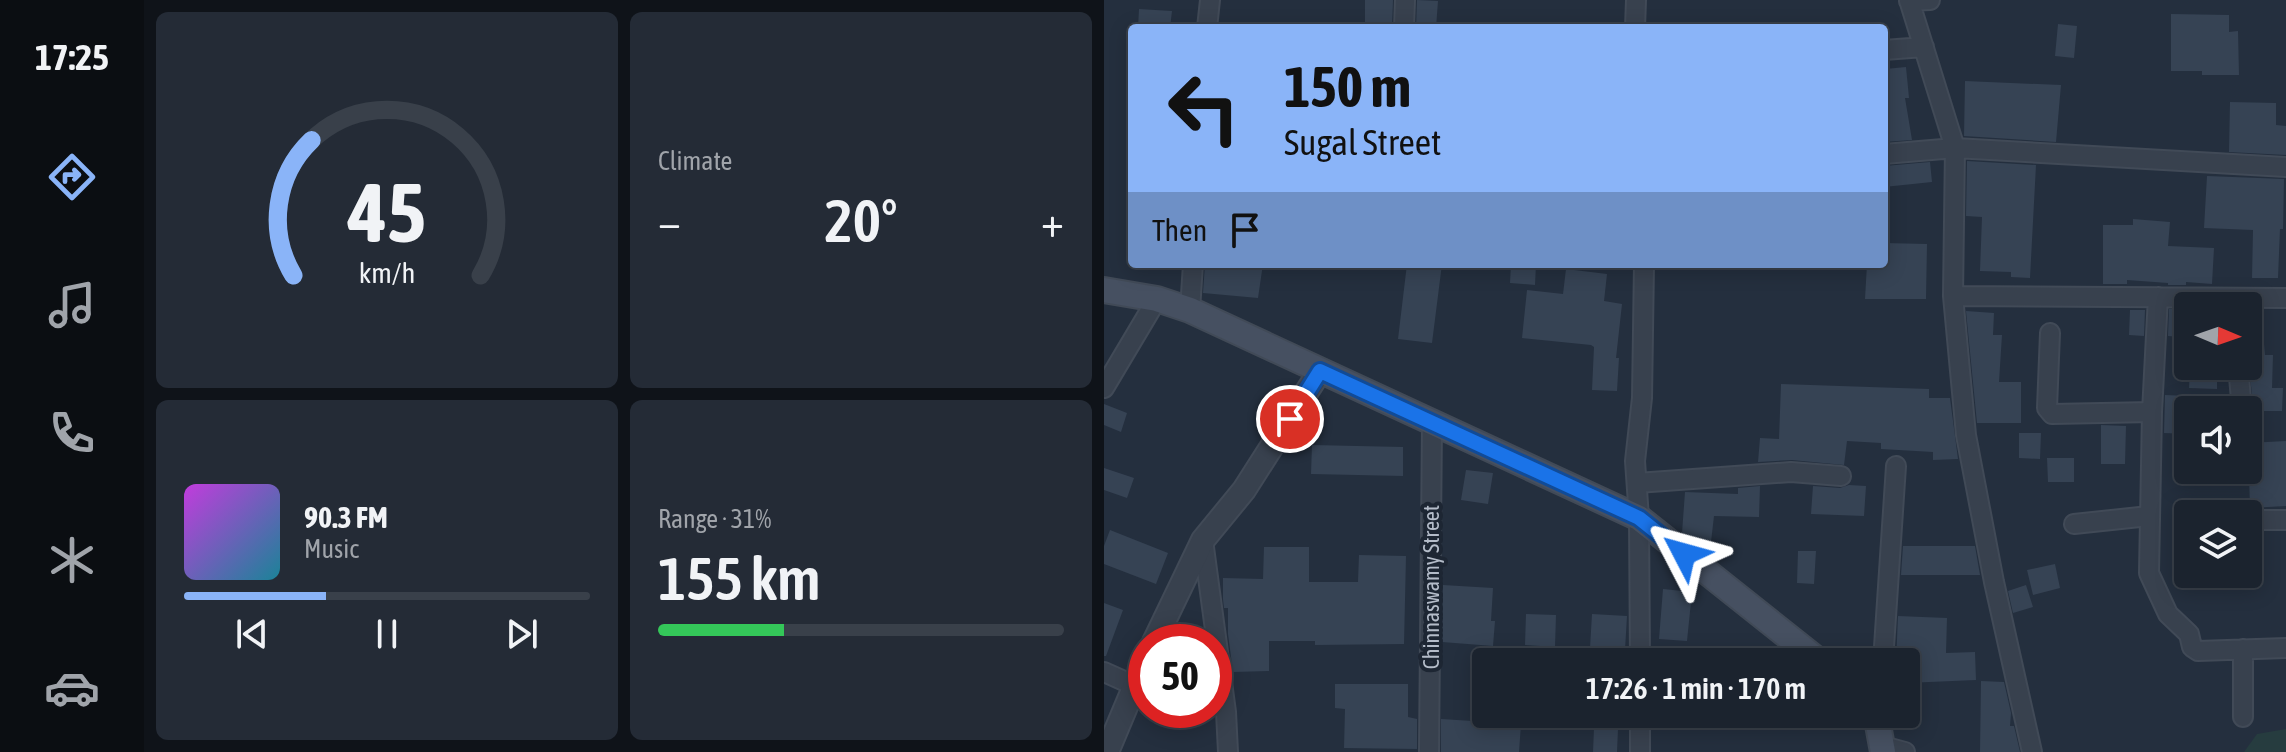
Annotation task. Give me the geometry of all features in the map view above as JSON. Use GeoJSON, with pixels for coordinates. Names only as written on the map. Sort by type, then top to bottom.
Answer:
{"type":"FeatureCollection","features":[{"type":"Feature","properties":{"kind":"main road"},"geometry":{"type":"LineString","coordinates":[[1104,290],[1157,299],[1190,310],[1639,518],[1802,648]]}},
{"type":"Feature","properties":{"kind":"main road"},"geometry":{"type":"LineString","coordinates":[[1881,728],[1890,750]]}},
{"type":"Feature","properties":{"kind":"street"},"geometry":{"type":"LineString","coordinates":[[1207,24],[1210,0]]}},
{"type":"Feature","properties":{"kind":"street"},"geometry":{"type":"LineString","coordinates":[[1404,24],[1405,0]]}},
{"type":"Feature","properties":{"kind":"street"},"geometry":{"type":"LineString","coordinates":[[1635,24],[1636,0]]}},
{"type":"Feature","properties":{"kind":"street"},"geometry":{"type":"LineString","coordinates":[[1930,0],[1909,0],[1955,148],[1953,296],[1966,435],[1994,582],[2032,752]]}},
{"type":"Feature","properties":{"kind":"street"},"geometry":{"type":"LineString","coordinates":[[1888,50],[1924,47]]}},
{"type":"Feature","properties":{"kind":"street"},"geometry":{"type":"LineString","coordinates":[[1888,154],[1955,148],[2286,167]]}},
{"type":"Feature","properties":{"kind":"street"},"geometry":{"type":"LineString","coordinates":[[1190,310],[1193,268]]}},
{"type":"Feature","properties":{"kind":"street"},"geometry":{"type":"LineString","coordinates":[[1640,648],[1639,518],[1635,461],[1642,398],[1644,268]]}},
{"type":"Feature","properties":{"kind":"street"},"geometry":{"type":"LineString","coordinates":[[1953,296],[2174,298]]}},
{"type":"Feature","properties":{"kind":"street"},"geometry":{"type":"LineString","coordinates":[[2158,297],[2149,573],[2168,614],[2189,634],[2192,647],[2198,651],[2286,648]]}},
{"type":"Feature","properties":{"kind":"street"},"geometry":{"type":"LineString","coordinates":[[2262,299],[2286,298]]}},
{"type":"Feature","properties":{"kind":"street"},"geometry":{"type":"LineString","coordinates":[[1104,388],[1157,299]]}},
{"type":"Feature","properties":{"kind":"street"},"geometry":{"type":"LineString","coordinates":[[2050,333],[2047,408],[2052,414],[2152,412]]}},
{"type":"Feature","properties":{"kind":"street"},"geometry":{"type":"LineString","coordinates":[[1163,624],[1203,540],[1244,490],[1320,371]]}},
{"type":"Feature","properties":{"kind":"street","name":"Chinnaswamy Street"},"geometry":{"type":"LineString","coordinates":[[1429,752],[1432,423]]}},
{"type":"Feature","properties":{"kind":"street"},"geometry":{"type":"LineString","coordinates":[[1884,648],[1896,466]]}},
{"type":"Feature","properties":{"kind":"street"},"geometry":{"type":"LineString","coordinates":[[1637,483],[1778,472],[1841,476]]}},
{"type":"Feature","properties":{"kind":"street"},"geometry":{"type":"LineString","coordinates":[[2074,524],[2149,516]]}},
{"type":"Feature","properties":{"kind":"street"},"geometry":{"type":"LineString","coordinates":[[2262,520],[2286,520]]}},
{"type":"Feature","properties":{"kind":"street"},"geometry":{"type":"LineString","coordinates":[[1203,540],[1226,712],[1228,752]]}},
{"type":"Feature","properties":{"kind":"street"},"geometry":{"type":"LineString","coordinates":[[2243,649],[2243,717]]}},
{"type":"Feature","properties":{"kind":"street"},"geometry":{"type":"LineString","coordinates":[[1104,672],[1128,683]]}},
{"type":"Feature","properties":{"kind":"street"},"geometry":{"type":"LineString","coordinates":[[1107,752],[1128,698]]}},
{"type":"Feature","properties":{"kind":"street"},"geometry":{"type":"LineString","coordinates":[[1640,728],[1640,752]]}},
{"type":"Feature","properties":{"kind":"green space"},"geometry":{"type":"Polygon","coordinates":[[[2286,729],[2286,752],[2244,752],[2257,734],[2286,729]]]}},
{"type":"Feature","properties":{"kind":"building"},"geometry":{"type":"Polygon","coordinates":[[[1365,0],[1393,0],[1392,24],[1365,24],[1365,0]]]}},
{"type":"Feature","properties":{"kind":"building"},"geometry":{"type":"Polygon","coordinates":[[[1417,0],[1438,1],[1436,24],[1416,24],[1417,0]]]}},
{"type":"Feature","properties":{"kind":"building"},"geometry":{"type":"Polygon","coordinates":[[[1139,9],[1172,11],[1170,24],[1138,24],[1139,9]]]}},
{"type":"Feature","properties":{"kind":"building"},"geometry":{"type":"Polygon","coordinates":[[[2171,14],[2229,15],[2229,32],[2238,31],[2239,75],[2171,71],[2171,14]]]}},
{"type":"Feature","properties":{"kind":"building"},"geometry":{"type":"Polygon","coordinates":[[[2058,24],[2077,26],[2074,58],[2055,56],[2058,24]]]}},
{"type":"Feature","properties":{"kind":"building"},"geometry":{"type":"Polygon","coordinates":[[[1906,67],[1909,98],[1905,98],[1912,140],[1888,142],[1888,69],[1906,67]]]}},
{"type":"Feature","properties":{"kind":"building"},"geometry":{"type":"Polygon","coordinates":[[[1965,81],[2061,85],[2056,142],[1964,136],[1965,81]]]}},
{"type":"Feature","properties":{"kind":"building"},"geometry":{"type":"Polygon","coordinates":[[[2230,102],[2276,103],[2276,125],[2286,126],[2286,155],[2229,152],[2230,102]]]}},
{"type":"Feature","properties":{"kind":"building"},"geometry":{"type":"Polygon","coordinates":[[[1967,161],[2036,165],[2030,278],[2011,277],[2011,272],[1980,271],[1982,217],[1966,216],[1967,161]]]}},
{"type":"Feature","properties":{"kind":"building"},"geometry":{"type":"Polygon","coordinates":[[[1930,162],[1932,182],[1888,187],[1888,166],[1930,162]]]}},
{"type":"Feature","properties":{"kind":"building"},"geometry":{"type":"Polygon","coordinates":[[[2207,176],[2284,179],[2278,278],[2252,278],[2253,230],[2204,228],[2207,176]]]}},
{"type":"Feature","properties":{"kind":"building"},"geometry":{"type":"Polygon","coordinates":[[[2133,219],[2170,222],[2168,246],[2214,248],[2212,284],[2186,282],[2186,285],[2168,285],[2127,280],[2127,284],[2103,284],[2103,225],[2133,225],[2133,219]]]}},
{"type":"Feature","properties":{"kind":"building"},"geometry":{"type":"Polygon","coordinates":[[[1888,243],[1927,244],[1926,299],[1865,299],[1867,268],[1888,268],[1888,243]]]}},
{"type":"Feature","properties":{"kind":"building"},"geometry":{"type":"Polygon","coordinates":[[[1205,268],[1262,268],[1258,298],[1203,293],[1205,268]]]}},
{"type":"Feature","properties":{"kind":"building"},"geometry":{"type":"Polygon","coordinates":[[[1407,268],[1441,268],[1432,343],[1398,339],[1407,268]]]}},
{"type":"Feature","properties":{"kind":"building"},"geometry":{"type":"Polygon","coordinates":[[[1511,268],[1536,268],[1535,285],[1510,283],[1511,268]]]}},
{"type":"Feature","properties":{"kind":"building"},"geometry":{"type":"Polygon","coordinates":[[[1566,269],[1607,274],[1604,301],[1622,304],[1616,358],[1619,358],[1617,391],[1592,390],[1594,347],[1591,345],[1522,338],[1527,290],[1563,294],[1566,269]]]}},
{"type":"Feature","properties":{"kind":"building"},"geometry":{"type":"Polygon","coordinates":[[[2169,309],[2174,309],[2174,336],[2168,336],[2169,309]]]}},
{"type":"Feature","properties":{"kind":"building"},"geometry":{"type":"Polygon","coordinates":[[[2130,310],[2145,310],[2144,336],[2129,335],[2130,310]]]}},
{"type":"Feature","properties":{"kind":"building"},"geometry":{"type":"Polygon","coordinates":[[[1966,311],[1994,313],[1993,335],[2002,335],[1999,382],[2021,382],[2021,423],[1977,423],[1966,311]]]}},
{"type":"Feature","properties":{"kind":"building"},"geometry":{"type":"Polygon","coordinates":[[[2262,321],[2265,355],[2273,355],[2272,388],[2283,388],[2282,411],[2262,411],[2262,396],[2252,396],[2250,380],[2262,380],[2262,321]]]}},
{"type":"Feature","properties":{"kind":"building"},"geometry":{"type":"Polygon","coordinates":[[[2189,380],[2217,380],[2217,389],[2189,388],[2189,380]]]}},
{"type":"Feature","properties":{"kind":"building"},"geometry":{"type":"Polygon","coordinates":[[[1781,384],[1929,389],[1929,398],[1950,398],[1958,459],[1933,460],[1933,452],[1881,449],[1881,443],[1847,441],[1844,465],[1792,460],[1758,462],[1760,438],[1779,439],[1781,384]]]}},
{"type":"Feature","properties":{"kind":"building"},"geometry":{"type":"Polygon","coordinates":[[[2165,395],[2188,396],[2174,396],[2174,433],[2164,433],[2165,395]]]}},
{"type":"Feature","properties":{"kind":"building"},"geometry":{"type":"Polygon","coordinates":[[[1104,404],[1127,413],[1121,432],[1104,425],[1104,404]]]}},
{"type":"Feature","properties":{"kind":"building"},"geometry":{"type":"Polygon","coordinates":[[[2101,425],[2126,426],[2125,464],[2101,464],[2101,425]]]}},
{"type":"Feature","properties":{"kind":"building"},"geometry":{"type":"Polygon","coordinates":[[[2019,433],[2041,433],[2040,459],[2019,458],[2019,433]]]}},
{"type":"Feature","properties":{"kind":"building"},"geometry":{"type":"Polygon","coordinates":[[[2286,441],[2286,506],[2262,507],[2262,500],[2250,500],[2249,484],[2262,484],[2262,442],[2286,441]]]}},
{"type":"Feature","properties":{"kind":"building"},"geometry":{"type":"Polygon","coordinates":[[[1312,445],[1403,447],[1403,476],[1311,474],[1312,445]]]}},
{"type":"Feature","properties":{"kind":"building"},"geometry":{"type":"Polygon","coordinates":[[[2047,458],[2074,458],[2074,482],[2048,482],[2047,458]]]}},
{"type":"Feature","properties":{"kind":"building"},"geometry":{"type":"Polygon","coordinates":[[[1104,468],[1134,478],[1127,498],[1104,490],[1104,468]]]}},
{"type":"Feature","properties":{"kind":"building"},"geometry":{"type":"Polygon","coordinates":[[[1466,470],[1493,473],[1488,504],[1461,500],[1466,470]]]}},
{"type":"Feature","properties":{"kind":"building"},"geometry":{"type":"Polygon","coordinates":[[[1760,486],[1759,517],[1714,516],[1711,542],[1692,541],[1682,533],[1685,492],[1738,494],[1738,488],[1760,486]]]}},
{"type":"Feature","properties":{"kind":"building"},"geometry":{"type":"Polygon","coordinates":[[[1813,486],[1840,488],[1866,486],[1864,516],[1811,514],[1813,486]]]}},
{"type":"Feature","properties":{"kind":"building"},"geometry":{"type":"Polygon","coordinates":[[[1110,530],[1168,553],[1156,584],[1104,564],[1104,546],[1110,530]]]}},
{"type":"Feature","properties":{"kind":"building"},"geometry":{"type":"Polygon","coordinates":[[[1903,546],[1975,546],[1980,575],[1901,575],[1903,546]]]}},
{"type":"Feature","properties":{"kind":"building"},"geometry":{"type":"Polygon","coordinates":[[[1264,547],[1309,547],[1309,582],[1358,582],[1359,555],[1406,556],[1404,644],[1315,645],[1315,641],[1269,641],[1269,671],[1233,672],[1232,624],[1228,624],[1228,608],[1224,608],[1223,578],[1263,579],[1264,547]]]}},
{"type":"Feature","properties":{"kind":"building"},"geometry":{"type":"Polygon","coordinates":[[[1798,551],[1816,551],[1814,584],[1797,583],[1798,551]]]}},
{"type":"Feature","properties":{"kind":"building"},"geometry":{"type":"Polygon","coordinates":[[[2055,564],[2060,588],[2033,595],[2027,570],[2055,564]]]}},
{"type":"Feature","properties":{"kind":"building"},"geometry":{"type":"Polygon","coordinates":[[[1443,585],[1493,588],[1493,646],[1442,642],[1443,585]]]}},
{"type":"Feature","properties":{"kind":"building"},"geometry":{"type":"Polygon","coordinates":[[[2026,585],[2033,607],[2013,613],[2008,591],[2026,585]]]}},
{"type":"Feature","properties":{"kind":"building"},"geometry":{"type":"Polygon","coordinates":[[[1663,589],[1692,592],[1687,641],[1659,639],[1663,589]]]}},
{"type":"Feature","properties":{"kind":"building"},"geometry":{"type":"Polygon","coordinates":[[[1104,603],[1123,610],[1106,656],[1104,656],[1104,603]]]}},
{"type":"Feature","properties":{"kind":"building"},"geometry":{"type":"Polygon","coordinates":[[[1526,614],[1556,615],[1555,647],[1525,645],[1526,614]]]}},
{"type":"Feature","properties":{"kind":"building"},"geometry":{"type":"Polygon","coordinates":[[[1592,614],[1627,616],[1625,648],[1590,648],[1592,614]]]}},
{"type":"Feature","properties":{"kind":"building"},"geometry":{"type":"Polygon","coordinates":[[[1898,616],[1947,618],[1946,653],[1975,652],[1976,680],[1920,682],[1920,648],[1897,648],[1898,616]]]}},
{"type":"Feature","properties":{"kind":"building"},"geometry":{"type":"Polygon","coordinates":[[[1981,681],[2004,682],[2011,713],[2010,726],[2014,726],[2020,752],[1980,752],[1981,681]]]}},
{"type":"Feature","properties":{"kind":"building"},"geometry":{"type":"Polygon","coordinates":[[[1335,684],[1408,684],[1408,717],[1417,719],[1417,749],[1344,748],[1345,709],[1335,708],[1335,684]]]}},
{"type":"Feature","properties":{"kind":"building"},"geometry":{"type":"Polygon","coordinates":[[[1441,719],[1472,721],[1472,728],[1521,728],[1519,752],[1441,752],[1441,719]]]}},
{"type":"Feature","properties":{"kind":"building"},"geometry":{"type":"Polygon","coordinates":[[[1594,728],[1618,729],[1617,752],[1593,752],[1594,728]]]}},
{"type":"Feature","properties":{"kind":"route"},"geometry":{"type":"LineString","coordinates":[[1290,419],[1320,371],[1639,518],[1684,554]]}}]}
